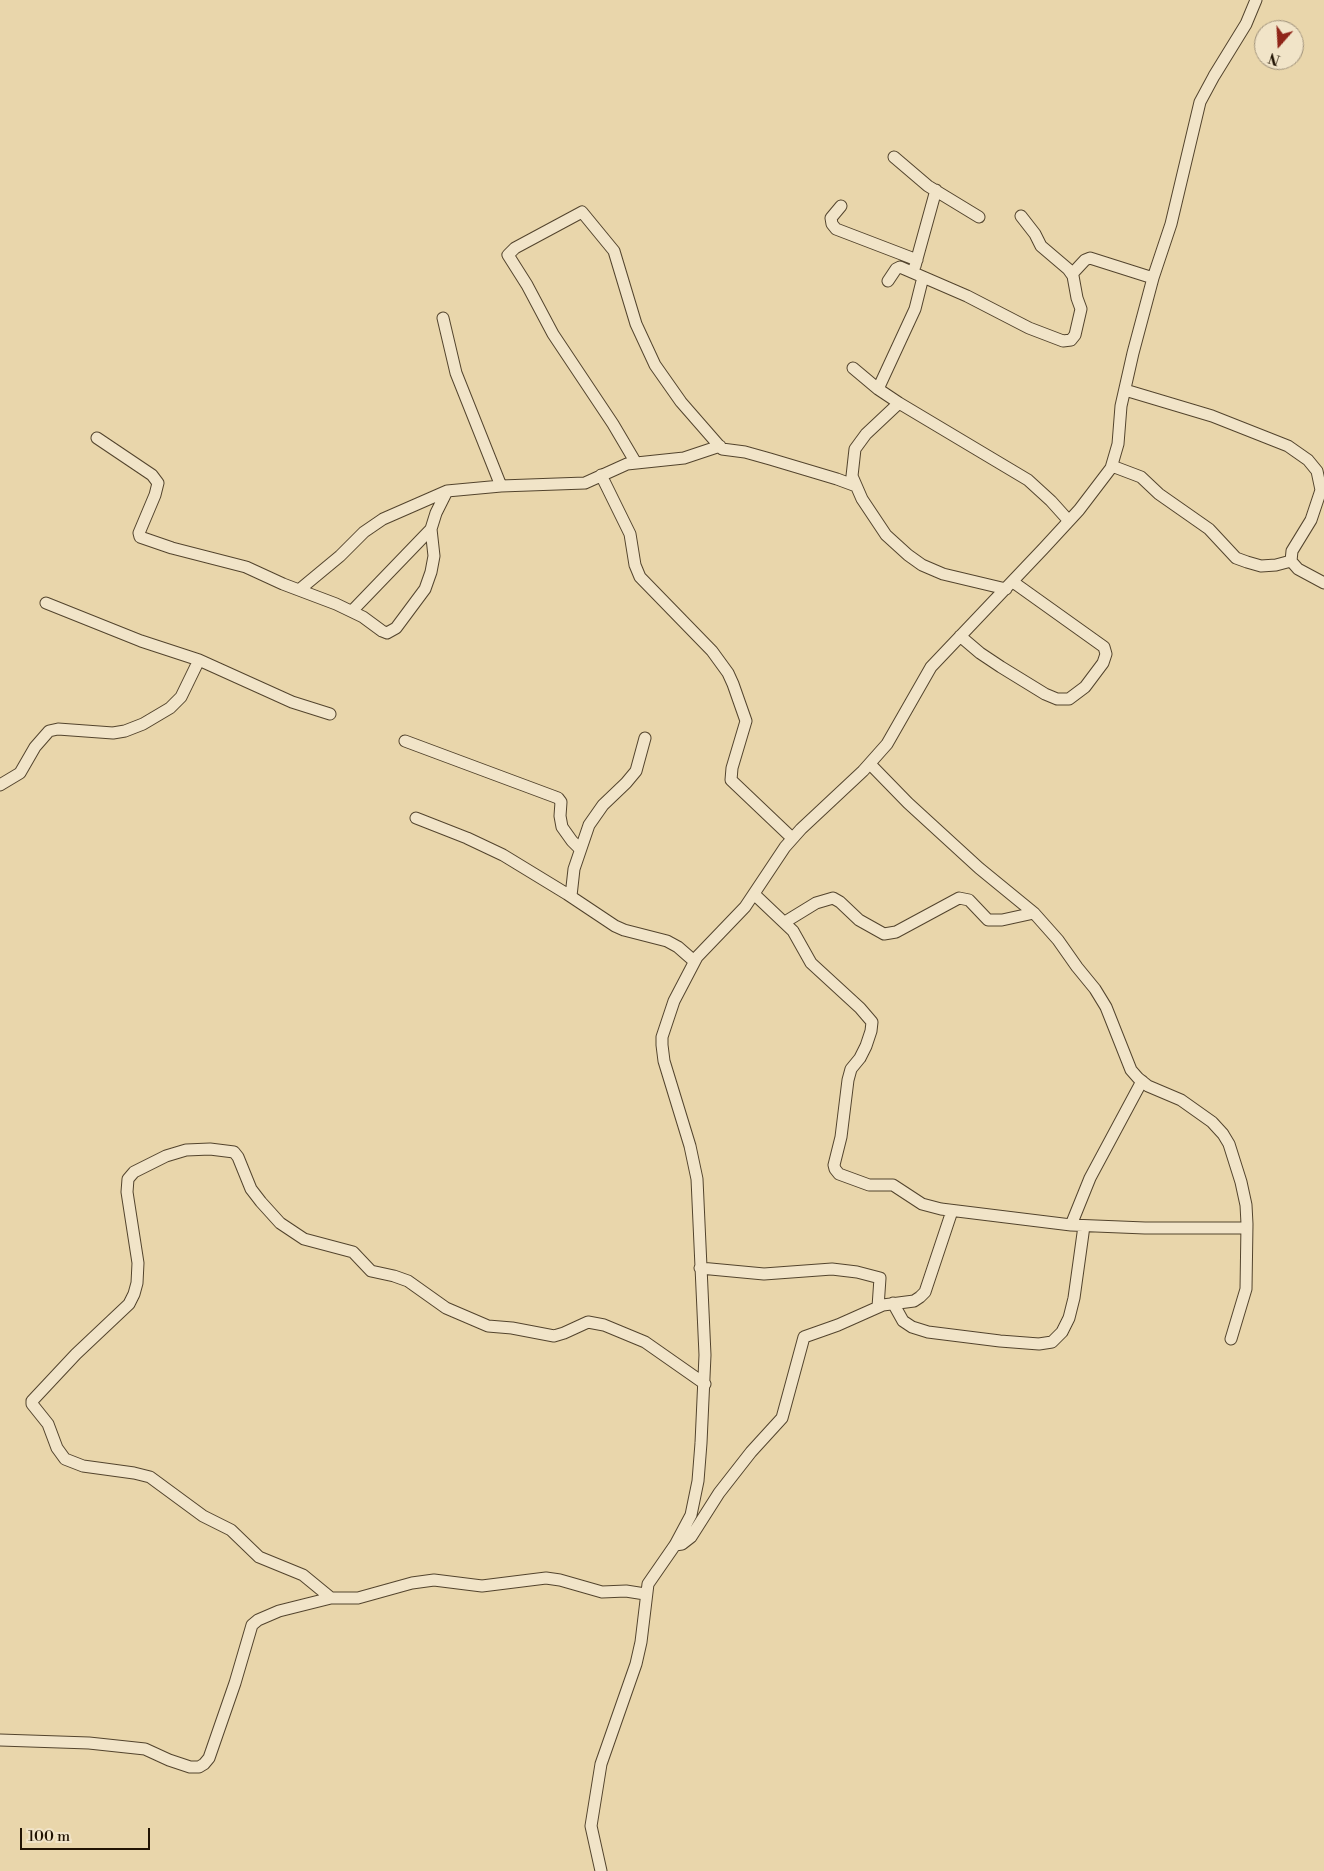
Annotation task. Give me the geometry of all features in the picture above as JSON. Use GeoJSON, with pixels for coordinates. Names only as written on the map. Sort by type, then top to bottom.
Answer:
{"type":"FeatureCollection","features":[{"type":"Feature","properties":{"kind":"street"},"geometry":{"type":"LineString","coordinates":[[602,1871],[592,1826],[601,1764],[636,1664],[641,1642],[645,1594],[652,1576],[675,1545],[689,1521],[700,1452],[705,1384],[697,1179],[690,1146],[669,1078],[662,1045],[662,1037],[674,1001],[694,961],[731,924],[792,838],[870,764],[895,733],[931,667],[1069,521],[1112,466],[1118,444],[1125,390],[1153,278],[1171,224],[1202,98],[1246,24],[1256,0]]}},
{"type":"Feature","properties":{"kind":"street"},"geometry":{"type":"LineString","coordinates":[[894,157],[936,190],[979,217]]}},
{"type":"Feature","properties":{"kind":"street"},"geometry":{"type":"LineString","coordinates":[[878,389],[915,309],[918,274],[917,260],[936,190]]}},
{"type":"Feature","properties":{"kind":"street"},"geometry":{"type":"LineString","coordinates":[[840,206],[831,218],[832,224],[836,229],[917,260]]}},
{"type":"Feature","properties":{"kind":"street"},"geometry":{"type":"LineString","coordinates":[[636,463],[613,424],[553,334],[527,285],[508,255],[516,248],[582,212],[614,251],[636,324],[655,365],[681,402],[724,450],[745,452],[856,486]]}},
{"type":"Feature","properties":{"kind":"street"},"geometry":{"type":"LineString","coordinates":[[888,280],[898,268],[918,274],[979,302],[1029,328],[1067,341],[1071,340],[1075,335],[1081,309],[1072,274],[1040,246],[1035,234],[1021,216]]}},
{"type":"Feature","properties":{"kind":"street"},"geometry":{"type":"LineString","coordinates":[[1072,274],[1085,260],[1090,258],[1153,278]]}},
{"type":"Feature","properties":{"kind":"street"},"geometry":{"type":"LineString","coordinates":[[443,318],[456,373],[501,486]]}},
{"type":"Feature","properties":{"kind":"street"},"geometry":{"type":"LineString","coordinates":[[853,368],[878,389],[899,403],[1028,480],[1051,500],[1069,521]]}},
{"type":"Feature","properties":{"kind":"street"},"geometry":{"type":"LineString","coordinates":[[1125,390],[1212,416],[1288,446],[1308,460],[1317,471],[1321,490],[1311,520],[1292,551],[1291,561],[1298,569],[1324,583]]}},
{"type":"Feature","properties":{"kind":"street"},"geometry":{"type":"LineString","coordinates":[[899,403],[857,445],[853,465],[852,476],[862,499],[886,535],[916,561],[943,574],[1009,586],[1104,647],[1106,654],[1103,663],[1085,687],[1069,699],[1057,699],[1029,685],[1001,667],[960,636]]}},
{"type":"Feature","properties":{"kind":"street"},"geometry":{"type":"LineString","coordinates":[[96,438],[152,475],[158,483],[138,533],[140,537],[172,548],[232,562],[330,601],[362,617],[387,633],[396,628],[425,589],[434,556],[431,529],[436,513],[447,491]]}},
{"type":"Feature","properties":{"kind":"street"},"geometry":{"type":"LineString","coordinates":[[299,590],[340,556],[364,532],[383,519],[447,491],[501,486],[585,483],[627,464],[684,458],[720,446]]}},
{"type":"Feature","properties":{"kind":"street"},"geometry":{"type":"LineString","coordinates":[[1112,466],[1141,477],[1160,494],[1209,529],[1236,558],[1261,566],[1291,561]]}},
{"type":"Feature","properties":{"kind":"street"},"geometry":{"type":"LineString","coordinates":[[601,475],[630,534],[635,565],[640,577],[712,651],[728,673],[733,684],[745,713],[746,722],[732,768],[731,780],[792,838]]}},
{"type":"Feature","properties":{"kind":"street"},"geometry":{"type":"LineString","coordinates":[[352,612],[431,529]]}},
{"type":"Feature","properties":{"kind":"street"},"geometry":{"type":"LineString","coordinates":[[46,603],[141,640],[199,660],[292,702],[330,714]]}},
{"type":"Feature","properties":{"kind":"street"},"geometry":{"type":"LineString","coordinates":[[0,785],[20,772],[35,747],[49,731],[58,729],[113,733],[143,724],[170,708],[181,698],[199,660]]}},
{"type":"Feature","properties":{"kind":"street"},"geometry":{"type":"LineString","coordinates":[[570,896],[574,869],[589,825],[637,770],[645,738]]}},
{"type":"Feature","properties":{"kind":"street"},"geometry":{"type":"LineString","coordinates":[[405,741],[558,798],[562,827],[580,849]]}},
{"type":"Feature","properties":{"kind":"street"},"geometry":{"type":"LineString","coordinates":[[870,764],[908,803],[978,868],[1034,913],[1058,940],[1095,989],[1106,1007],[1131,1070],[1142,1081],[1180,1100],[1212,1122],[1223,1134],[1229,1144],[1246,1205],[1247,1228],[1246,1289],[1231,1339]]}},
{"type":"Feature","properties":{"kind":"street"},"geometry":{"type":"LineString","coordinates":[[416,818],[467,838],[503,855],[620,929],[660,938],[671,943],[694,961]]}},
{"type":"Feature","properties":{"kind":"street"},"geometry":{"type":"LineString","coordinates":[[754,894],[795,933],[811,963],[860,1008],[872,1022],[866,1046],[860,1058],[851,1069],[848,1080],[835,1170],[851,1179],[869,1185],[893,1185],[922,1204],[952,1211],[1084,1226],[1247,1228]]}},
{"type":"Feature","properties":{"kind":"street"},"geometry":{"type":"LineString","coordinates":[[785,922],[816,903],[833,898],[859,920],[884,934],[896,932],[959,898],[969,900],[988,920],[1002,920],[1034,913]]}},
{"type":"Feature","properties":{"kind":"street"},"geometry":{"type":"LineString","coordinates":[[1071,1225],[1090,1178],[1142,1081]]}},
{"type":"Feature","properties":{"kind":"street"},"geometry":{"type":"LineString","coordinates":[[331,1598],[303,1574],[259,1557],[231,1530],[203,1516],[150,1477],[83,1466],[65,1459],[57,1448],[48,1424],[32,1404],[32,1401],[76,1354],[129,1304],[134,1294],[137,1283],[138,1263],[127,1192],[128,1179],[134,1172],[166,1156],[186,1150],[210,1149],[234,1152],[238,1157],[251,1189],[261,1202],[280,1223],[304,1239],[353,1252],[372,1272],[408,1281],[446,1308],[488,1326],[512,1328],[554,1336],[588,1322],[604,1325],[645,1342],[705,1384]]}},
{"type":"Feature","properties":{"kind":"street"},"geometry":{"type":"LineString","coordinates":[[675,1545],[682,1544],[691,1537],[719,1493],[751,1452],[782,1418],[804,1337],[838,1325],[878,1307],[914,1301],[925,1292],[952,1211]]}},
{"type":"Feature","properties":{"kind":"street"},"geometry":{"type":"LineString","coordinates":[[893,1303],[903,1321],[912,1327],[928,1332],[1008,1342],[1038,1344],[1052,1342],[1062,1332],[1069,1318],[1074,1298],[1084,1226]]}},
{"type":"Feature","properties":{"kind":"street"},"geometry":{"type":"LineString","coordinates":[[700,1268],[764,1274],[832,1269],[857,1272],[880,1278],[878,1307]]}},
{"type":"Feature","properties":{"kind":"street"},"geometry":{"type":"LineString","coordinates":[[0,1740],[89,1743],[145,1749],[190,1767],[200,1767],[208,1758],[236,1683],[248,1636],[254,1623],[280,1611],[331,1598],[358,1598],[428,1580],[482,1586],[542,1578],[560,1580],[602,1592],[626,1591],[645,1594]]}}]}
